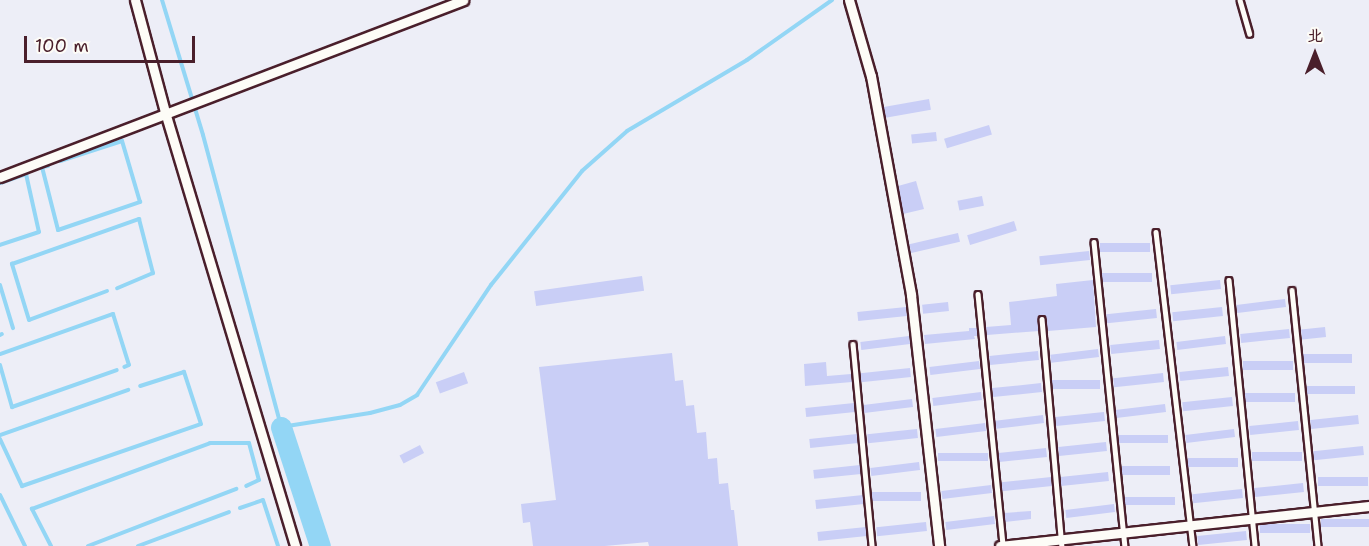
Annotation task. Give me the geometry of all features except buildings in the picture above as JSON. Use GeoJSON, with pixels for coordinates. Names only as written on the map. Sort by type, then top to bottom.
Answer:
{"type":"FeatureCollection","features":[{"type":"Feature","properties":{"kind":"street"},"geometry":{"type":"LineString","coordinates":[[135,0],[165,112],[296,546]]}},
{"type":"Feature","properties":{"kind":"street"},"geometry":{"type":"LineString","coordinates":[[0,177],[41,164],[165,112],[463,0]]}},
{"type":"Feature","properties":{"kind":"street"},"geometry":{"type":"LineString","coordinates":[[850,4],[871,76],[911,295],[939,546]]}},
{"type":"Feature","properties":{"kind":"street"},"geometry":{"type":"LineString","coordinates":[[1002,546],[1061,543],[1124,533],[1369,506]]}},
{"type":"Feature","properties":{"kind":"lane"},"geometry":{"type":"LineString","coordinates":[[1240,0],[1250,34]]}},
{"type":"Feature","properties":{"kind":"lane"},"geometry":{"type":"LineString","coordinates":[[1156,232],[1193,546]]}},
{"type":"Feature","properties":{"kind":"lane"},"geometry":{"type":"LineString","coordinates":[[1094,242],[1125,546]]}},
{"type":"Feature","properties":{"kind":"lane"},"geometry":{"type":"LineString","coordinates":[[1229,280],[1255,546]]}},
{"type":"Feature","properties":{"kind":"lane"},"geometry":{"type":"LineString","coordinates":[[1292,290],[1318,546]]}},
{"type":"Feature","properties":{"kind":"lane"},"geometry":{"type":"LineString","coordinates":[[978,294],[1002,546]]}},
{"type":"Feature","properties":{"kind":"lane"},"geometry":{"type":"LineString","coordinates":[[1042,319],[1061,543]]}},
{"type":"Feature","properties":{"kind":"lane"},"geometry":{"type":"LineString","coordinates":[[853,344],[872,546]]}},
{"type":"Feature","properties":{"kind":"waterway"},"geometry":{"type":"LineString","coordinates":[[162,0],[203,135],[281,427],[370,413],[400,405],[417,395],[491,285],[582,171],[627,131],[747,60],[832,0]]}},
{"type":"Feature","properties":{"kind":"waterway"},"geometry":{"type":"LineString","coordinates":[[48,166],[42,167],[58,230],[140,202],[122,141],[60,161]]}},
{"type":"Feature","properties":{"kind":"waterway"},"geometry":{"type":"LineString","coordinates":[[0,183],[26,174],[39,232],[0,245]]}},
{"type":"Feature","properties":{"kind":"waterway"},"geometry":{"type":"LineString","coordinates":[[107,291],[29,320],[12,264],[139,219],[153,273],[117,288]]}},
{"type":"Feature","properties":{"kind":"waterway"},"geometry":{"type":"LineString","coordinates":[[0,285],[13,328]]}},
{"type":"Feature","properties":{"kind":"waterway"},"geometry":{"type":"LineString","coordinates":[[0,354],[113,314],[129,365],[124,367]]}},
{"type":"Feature","properties":{"kind":"waterway"},"geometry":{"type":"LineString","coordinates":[[0,365],[12,407],[117,370]]}},
{"type":"Feature","properties":{"kind":"waterway"},"geometry":{"type":"LineString","coordinates":[[0,439],[22,486],[201,424],[184,372],[140,386]]}},
{"type":"Feature","properties":{"kind":"waterway"},"geometry":{"type":"LineString","coordinates":[[0,435],[128,390]]}},
{"type":"Feature","properties":{"kind":"waterway"},"geometry":{"type":"LineString","coordinates":[[281,427],[320,546]]}},
{"type":"Feature","properties":{"kind":"waterway"},"geometry":{"type":"LineString","coordinates":[[51,546],[32,509],[210,443],[249,443],[259,480],[246,486]]}},
{"type":"Feature","properties":{"kind":"waterway"},"geometry":{"type":"LineString","coordinates":[[88,546],[236,489]]}},
{"type":"Feature","properties":{"kind":"waterway"},"geometry":{"type":"LineString","coordinates":[[0,495],[25,546]]}},
{"type":"Feature","properties":{"kind":"waterway"},"geometry":{"type":"LineString","coordinates":[[240,508],[263,500],[278,546]]}},
{"type":"Feature","properties":{"kind":"waterway"},"geometry":{"type":"LineString","coordinates":[[138,546],[229,512]]}}]}
